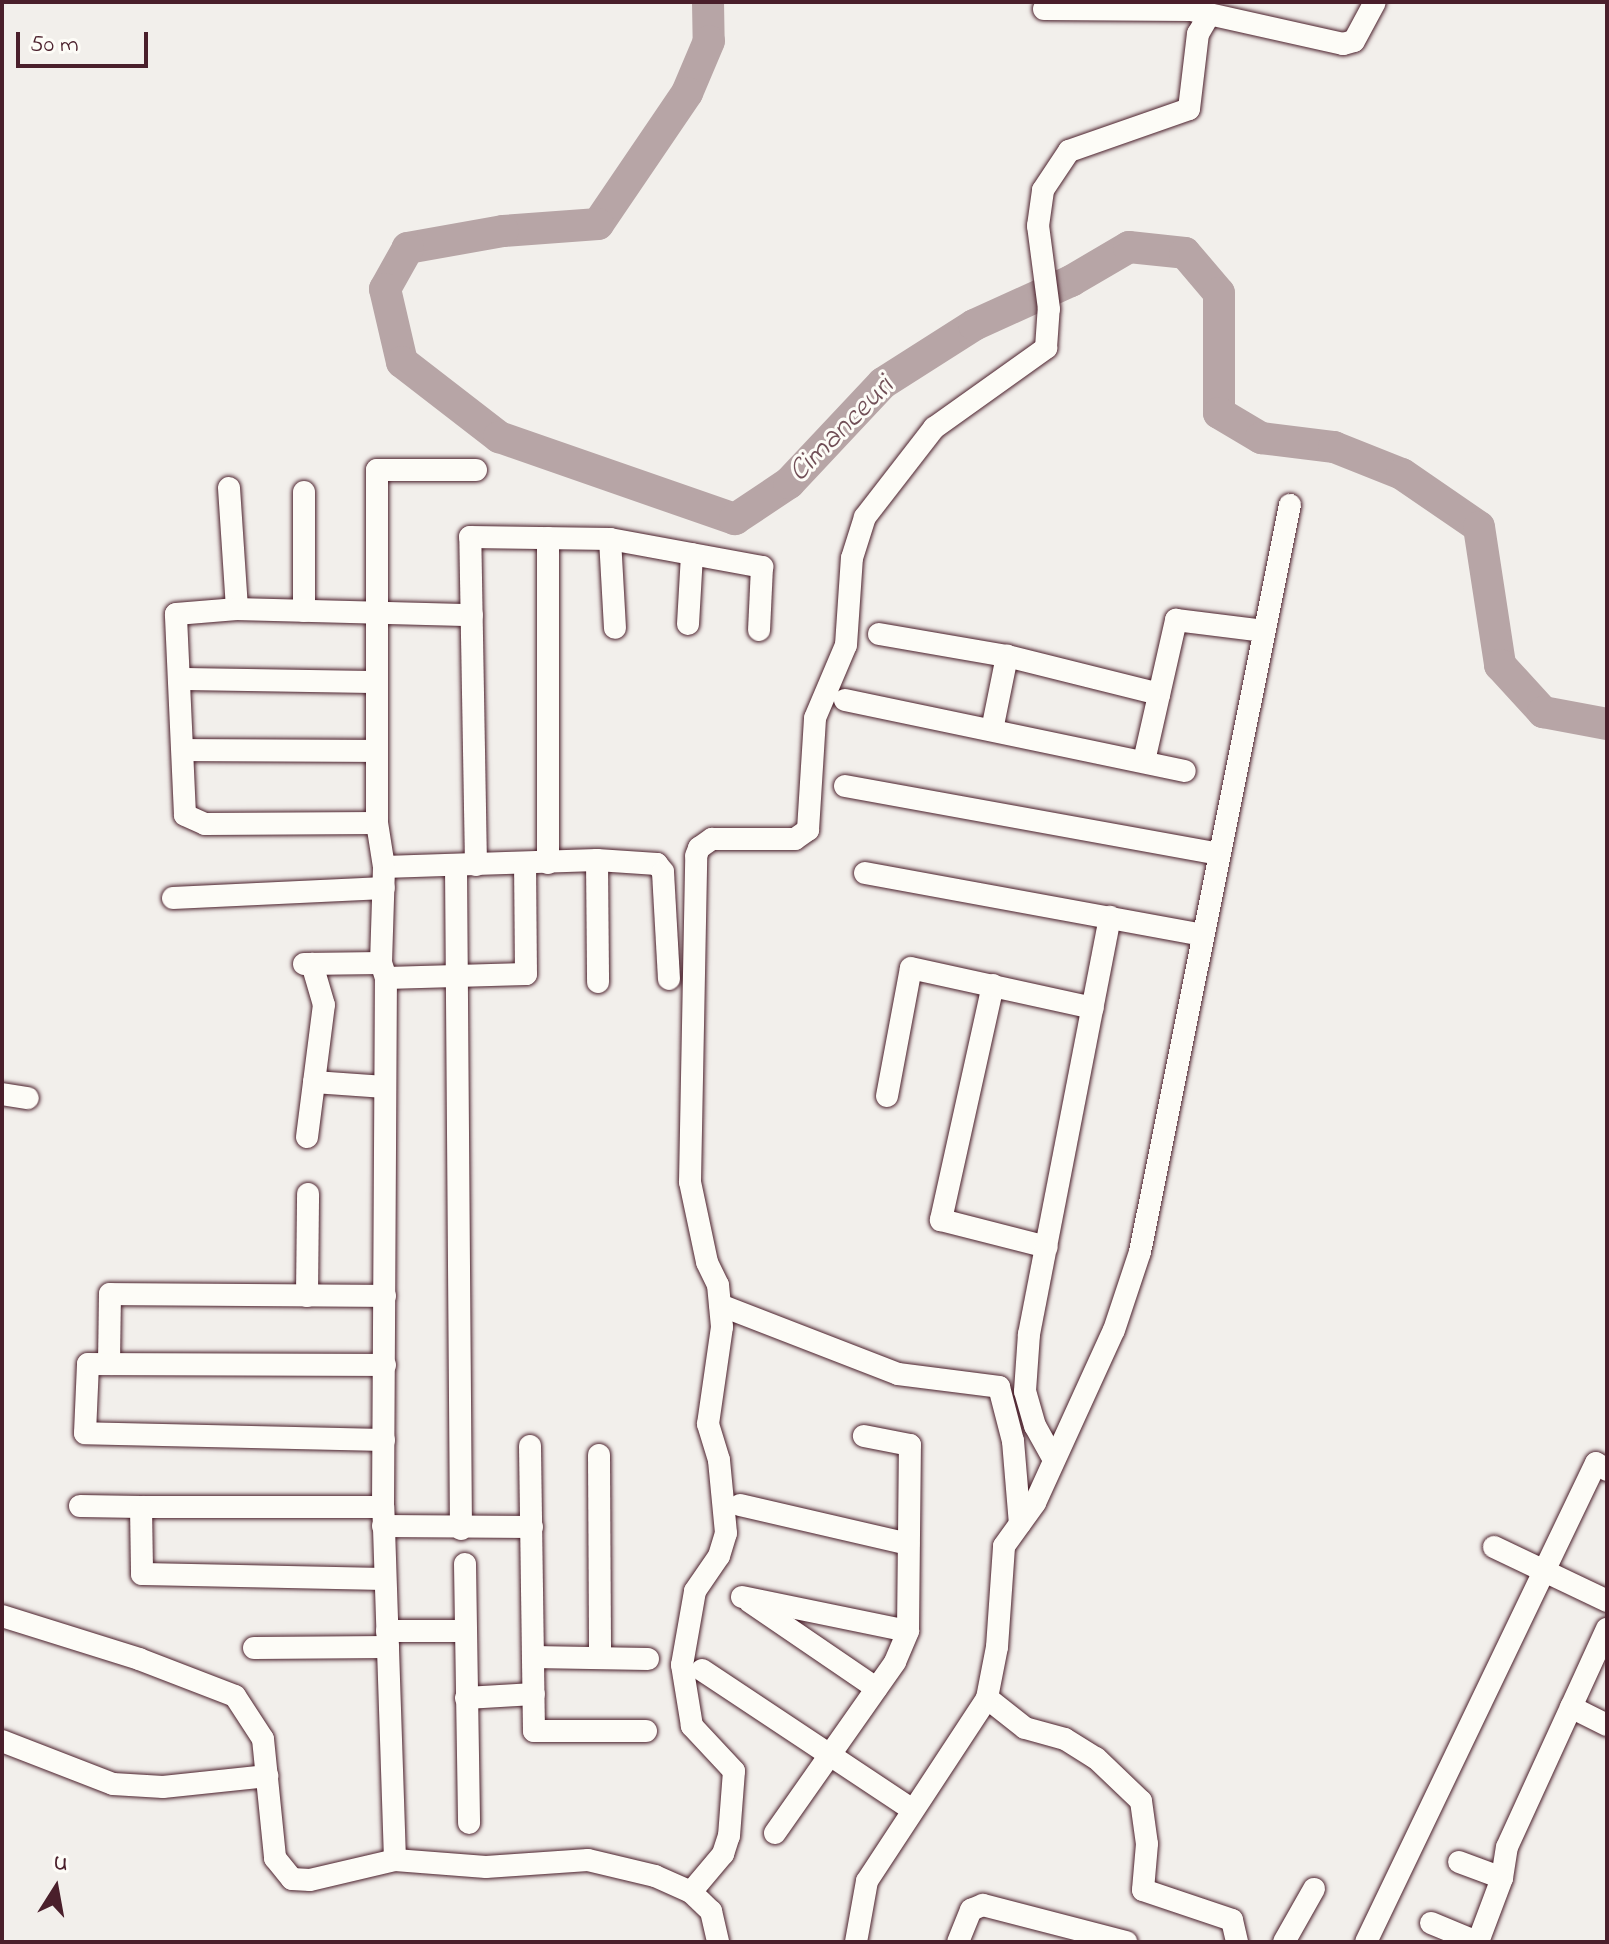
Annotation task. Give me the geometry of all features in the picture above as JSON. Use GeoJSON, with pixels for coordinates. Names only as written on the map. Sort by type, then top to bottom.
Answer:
{"type":"FeatureCollection","features":[{"type":"Feature","properties":{"kind":"street"},"geometry":{"type":"LineString","coordinates":[[1044,9],[1161,7],[1343,44],[1354,41],[1375,2]]}},
{"type":"Feature","properties":{"kind":"street"},"geometry":{"type":"LineString","coordinates":[[691,1892],[723,1854],[734,1771],[722,1752],[692,1726],[682,1665],[695,1591],[719,1556],[726,1533],[719,1460],[708,1424],[722,1327],[720,1305],[690,1182],[699,848],[712,839],[795,839],[808,830],[815,718],[846,645],[852,558],[865,517],[934,428],[1039,357],[1046,348],[1049,309],[1039,210],[1056,165],[1078,146],[1189,109],[1198,34],[1208,17]]}},
{"type":"Feature","properties":{"kind":"street"},"geometry":{"type":"LineString","coordinates":[[395,1860],[383,1517],[384,878],[377,823],[377,470],[476,470]]}},
{"type":"Feature","properties":{"kind":"street"},"geometry":{"type":"LineString","coordinates":[[229,488],[237,609]]}},
{"type":"Feature","properties":{"kind":"street"},"geometry":{"type":"LineString","coordinates":[[304,492],[304,611]]}},
{"type":"Feature","properties":{"kind":"street"},"geometry":{"type":"LineString","coordinates":[[856,1942],[867,1881],[911,1809],[987,1698],[997,1647],[1004,1546],[1020,1524],[1054,1460],[1114,1330],[1140,1252],[1290,505]]}},
{"type":"Feature","properties":{"kind":"street"},"geometry":{"type":"LineString","coordinates":[[461,1529],[458,978],[466,865],[472,615],[470,537],[610,539],[762,567],[759,630]]}},
{"type":"Feature","properties":{"kind":"street"},"geometry":{"type":"LineString","coordinates":[[548,538],[548,863]]}},
{"type":"Feature","properties":{"kind":"street"},"geometry":{"type":"LineString","coordinates":[[610,539],[615,628]]}},
{"type":"Feature","properties":{"kind":"street"},"geometry":{"type":"LineString","coordinates":[[688,624],[692,554]]}},
{"type":"Feature","properties":{"kind":"street"},"geometry":{"type":"LineString","coordinates":[[377,823],[193,822],[181,808],[184,750],[176,614],[237,609],[472,615]]}},
{"type":"Feature","properties":{"kind":"street"},"geometry":{"type":"LineString","coordinates":[[1144,761],[1176,620],[1264,631]]}},
{"type":"Feature","properties":{"kind":"street"},"geometry":{"type":"LineString","coordinates":[[879,634],[1007,656],[1159,694]]}},
{"type":"Feature","properties":{"kind":"street"},"geometry":{"type":"LineString","coordinates":[[992,730],[1007,656]]}},
{"type":"Feature","properties":{"kind":"street"},"geometry":{"type":"LineString","coordinates":[[181,679],[376,682]]}},
{"type":"Feature","properties":{"kind":"street"},"geometry":{"type":"LineString","coordinates":[[845,700],[1185,771]]}},
{"type":"Feature","properties":{"kind":"street"},"geometry":{"type":"LineString","coordinates":[[184,750],[377,751]]}},
{"type":"Feature","properties":{"kind":"street"},"geometry":{"type":"LineString","coordinates":[[845,786],[1219,854]]}},
{"type":"Feature","properties":{"kind":"street"},"geometry":{"type":"LineString","coordinates":[[597,860],[598,982]]}},
{"type":"Feature","properties":{"kind":"street"},"geometry":{"type":"LineString","coordinates":[[173,898],[384,878],[466,865],[597,860],[661,866],[669,979]]}},
{"type":"Feature","properties":{"kind":"street"},"geometry":{"type":"LineString","coordinates":[[307,1137],[324,1005],[308,964],[458,978],[526,974],[525,864]]}},
{"type":"Feature","properties":{"kind":"street"},"geometry":{"type":"LineString","coordinates":[[865,873],[1202,935]]}},
{"type":"Feature","properties":{"kind":"street"},"geometry":{"type":"LineString","coordinates":[[1054,1460],[1035,1426],[1025,1391],[1029,1334],[1110,917]]}},
{"type":"Feature","properties":{"kind":"street"},"geometry":{"type":"LineString","coordinates":[[887,1096],[911,968],[1093,1008]]}},
{"type":"Feature","properties":{"kind":"street"},"geometry":{"type":"LineString","coordinates":[[993,985],[941,1220],[1047,1247]]}},
{"type":"Feature","properties":{"kind":"street"},"geometry":{"type":"LineString","coordinates":[[314,1082],[385,1087]]}},
{"type":"Feature","properties":{"kind":"street"},"geometry":{"type":"LineString","coordinates":[[2,1094],[28,1098]]}},
{"type":"Feature","properties":{"kind":"street"},"geometry":{"type":"LineString","coordinates":[[307,1296],[308,1194]]}},
{"type":"Feature","properties":{"kind":"street"},"geometry":{"type":"LineString","coordinates":[[109,1364],[110,1294],[385,1296]]}},
{"type":"Feature","properties":{"kind":"street"},"geometry":{"type":"LineString","coordinates":[[720,1305],[898,1374],[999,1387],[1013,1441],[1020,1524]]}},
{"type":"Feature","properties":{"kind":"street"},"geometry":{"type":"LineString","coordinates":[[384,1440],[85,1433],[88,1364],[385,1365]]}},
{"type":"Feature","properties":{"kind":"street"},"geometry":{"type":"LineString","coordinates":[[775,1833],[876,1688],[908,1631],[910,1445],[864,1436]]}},
{"type":"Feature","properties":{"kind":"street"},"geometry":{"type":"LineString","coordinates":[[530,1446],[534,1731],[646,1731]]}},
{"type":"Feature","properties":{"kind":"street"},"geometry":{"type":"LineString","coordinates":[[599,1455],[600,1658]]}},
{"type":"Feature","properties":{"kind":"street"},"geometry":{"type":"LineString","coordinates":[[1366,1942],[1596,1463],[1607,1470]]}},
{"type":"Feature","properties":{"kind":"street"},"geometry":{"type":"LineString","coordinates":[[740,1505],[909,1544]]}},
{"type":"Feature","properties":{"kind":"street"},"geometry":{"type":"LineString","coordinates":[[80,1506],[383,1517],[461,1529],[532,1527]]}},
{"type":"Feature","properties":{"kind":"street"},"geometry":{"type":"LineString","coordinates":[[141,1507],[142,1574],[385,1579]]}},
{"type":"Feature","properties":{"kind":"street"},"geometry":{"type":"LineString","coordinates":[[1494,1547],[1607,1601]]}},
{"type":"Feature","properties":{"kind":"street"},"geometry":{"type":"LineString","coordinates":[[465,1564],[469,1823]]}},
{"type":"Feature","properties":{"kind":"street"},"geometry":{"type":"LineString","coordinates":[[876,1688],[742,1597],[908,1631]]}},
{"type":"Feature","properties":{"kind":"street"},"geometry":{"type":"LineString","coordinates":[[2,1616],[139,1659],[235,1696],[263,1739],[275,1858],[292,1879],[310,1880],[395,1860],[486,1867],[588,1860],[655,1876],[691,1892],[711,1911],[718,1942]]}},
{"type":"Feature","properties":{"kind":"street"},"geometry":{"type":"LineString","coordinates":[[254,1648],[465,1631]]}},
{"type":"Feature","properties":{"kind":"street"},"geometry":{"type":"LineString","coordinates":[[1431,1923],[1478,1942],[1502,1878],[1507,1847],[1605,1637]]}},
{"type":"Feature","properties":{"kind":"street"},"geometry":{"type":"LineString","coordinates":[[533,1657],[648,1659]]}},
{"type":"Feature","properties":{"kind":"street"},"geometry":{"type":"LineString","coordinates":[[702,1670],[911,1809]]}},
{"type":"Feature","properties":{"kind":"street"},"geometry":{"type":"LineString","coordinates":[[466,1698],[534,1694]]}},
{"type":"Feature","properties":{"kind":"street"},"geometry":{"type":"LineString","coordinates":[[987,1698],[1025,1728],[1065,1739],[1096,1758],[1141,1801],[1147,1844],[1143,1890],[1232,1920],[1237,1942]]}},
{"type":"Feature","properties":{"kind":"street"},"geometry":{"type":"LineString","coordinates":[[1571,1707],[1607,1725]]}},
{"type":"Feature","properties":{"kind":"street"},"geometry":{"type":"LineString","coordinates":[[2,1741],[113,1784],[163,1787],[267,1776]]}},
{"type":"Feature","properties":{"kind":"street"},"geometry":{"type":"LineString","coordinates":[[1459,1862],[1502,1878]]}},
{"type":"Feature","properties":{"kind":"street"},"geometry":{"type":"LineString","coordinates":[[1284,1942],[1314,1889]]}},
{"type":"Feature","properties":{"kind":"street"},"geometry":{"type":"LineString","coordinates":[[958,1942],[971,1910],[983,1905],[1126,1942]]}},
{"type":"Feature","properties":{"kind":"waterway","name":"Cimanceuri"},"geometry":{"type":"LineString","coordinates":[[708,2],[709,41],[687,93],[598,224],[503,231],[408,248],[385,289],[402,362],[499,437],[735,519],[789,483],[883,383],[974,325],[1071,281],[1129,247],[1185,253],[1219,293],[1219,413],[1261,438],[1334,447],[1402,474],[1479,527],[1500,665],[1543,712],[1607,724]]}}]}
